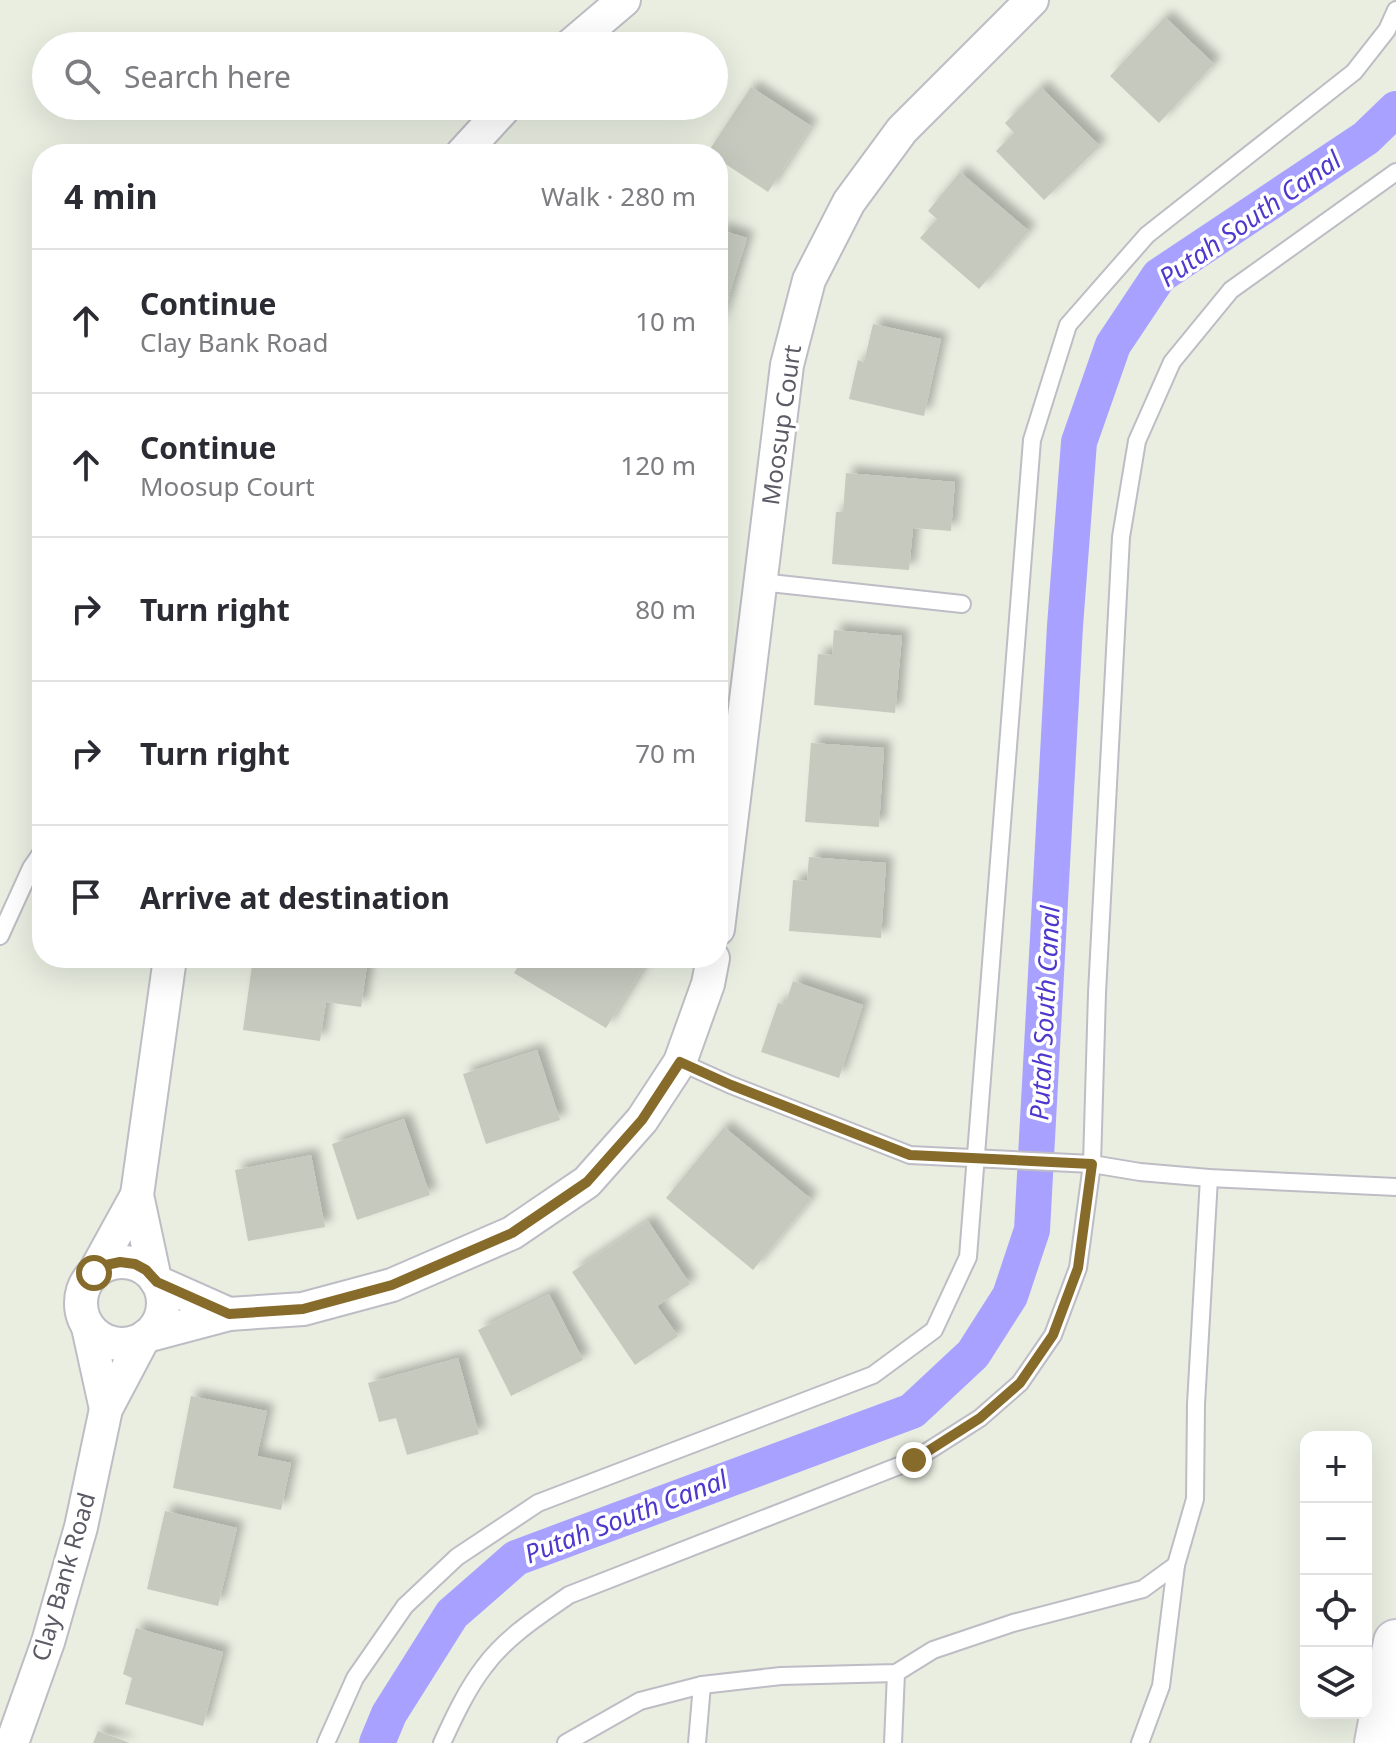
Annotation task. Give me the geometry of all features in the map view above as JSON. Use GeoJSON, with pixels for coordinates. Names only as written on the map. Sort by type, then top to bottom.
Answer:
{"type":"FeatureCollection","features":[{"type":"Feature","properties":{"kind":"main road"},"geometry":{"type":"LineString","coordinates":[[1377,1743],[1396,1642]]}},
{"type":"Feature","properties":{"kind":"street"},"geometry":{"type":"LineString","coordinates":[[586,32],[624,0]]}},
{"type":"Feature","properties":{"kind":"street","name":"Moosup Court"},"geometry":{"type":"LineString","coordinates":[[728,848],[787,365],[809,280],[849,202],[902,130],[1032,0]]}},
{"type":"Feature","properties":{"kind":"street"},"geometry":{"type":"LineString","coordinates":[[471,144],[493,120]]}},
{"type":"Feature","properties":{"kind":"street","name":"Clay Bank Road"},"geometry":{"type":"LineString","coordinates":[[12,1743],[48,1642],[81,1527],[106,1409],[144,1337],[154,1329],[161,1315],[163,1303],[137,1195],[169,968]]}},
{"type":"Feature","properties":{"kind":"street"},"geometry":{"type":"LineString","coordinates":[[88,1327],[99,1337],[113,1343],[128,1344],[229,1314],[303,1309],[392,1285],[512,1233],[587,1182],[642,1120],[680,1062],[711,968]]}},
{"type":"Feature","properties":{"kind":"street","name":"Clay Bank Road"},"geometry":{"type":"LineString","coordinates":[[106,1409],[81,1299],[85,1285],[137,1195]]}},
{"type":"Feature","properties":{"kind":"street"},"geometry":{"type":"LineString","coordinates":[[94,1273],[106,1265],[120,1262],[135,1264],[156,1280],[229,1314]]}},
{"type":"Feature","properties":{"kind":"lane"},"geometry":{"type":"LineString","coordinates":[[326,1743],[355,1678],[405,1606],[457,1557],[538,1503],[873,1375],[934,1330],[968,1257],[1032,440],[1068,325],[1147,235],[1354,72],[1387,30],[1396,10]]}},
{"type":"Feature","properties":{"kind":"lane"},"geometry":{"type":"LineString","coordinates":[[442,1743],[484,1666],[522,1628],[569,1595],[914,1460],[980,1418],[1010,1392],[1020,1383],[1053,1335],[1078,1268],[1092,1164],[1097,993],[1121,537],[1137,441],[1172,362],[1231,290],[1396,172]]}},
{"type":"Feature","properties":{"kind":"lane"},"geometry":{"type":"LineString","coordinates":[[761,582],[962,604]]}},
{"type":"Feature","properties":{"kind":"lane"},"geometry":{"type":"LineString","coordinates":[[0,936],[32,867]]}},
{"type":"Feature","properties":{"kind":"lane"},"geometry":{"type":"LineString","coordinates":[[680,1062],[910,1155],[1092,1164],[1209,1178],[1396,1187]]}},
{"type":"Feature","properties":{"kind":"lane"},"geometry":{"type":"LineString","coordinates":[[1140,1743],[1161,1686],[1176,1565],[1195,1499],[1196,1404],[1209,1178]]}},
{"type":"Feature","properties":{"kind":"lane"},"geometry":{"type":"LineString","coordinates":[[566,1743],[640,1701],[702,1685],[781,1676],[896,1673],[933,1650],[1013,1623],[1143,1589],[1176,1565]]}},
{"type":"Feature","properties":{"kind":"lane"},"geometry":{"type":"LineString","coordinates":[[893,1743],[896,1673]]}},
{"type":"Feature","properties":{"kind":"lane"},"geometry":{"type":"LineString","coordinates":[[697,1743],[702,1685]]}},
{"type":"Feature","properties":{"kind":"building"},"geometry":{"type":"Polygon","coordinates":[[[1165,17],[1214,64],[1159,123],[1110,76],[1165,17]]]}},
{"type":"Feature","properties":{"kind":"building"},"geometry":{"type":"Polygon","coordinates":[[[751,87],[811,126],[768,192],[728,166],[728,144],[713,144],[751,87]]]}},
{"type":"Feature","properties":{"kind":"building"},"geometry":{"type":"Polygon","coordinates":[[[1041,87],[1100,146],[1044,200],[996,151],[1014,133],[1005,123],[1041,87]]]}},
{"type":"Feature","properties":{"kind":"building"},"geometry":{"type":"Polygon","coordinates":[[[960,172],[1029,231],[979,289],[920,238],[937,219],[928,211],[960,172]]]}},
{"type":"Feature","properties":{"kind":"building"},"geometry":{"type":"Polygon","coordinates":[[[728,232],[747,238],[728,298],[728,232]]]}},
{"type":"Feature","properties":{"kind":"building"},"geometry":{"type":"Polygon","coordinates":[[[873,324],[941,339],[924,416],[849,399],[858,360],[864,362],[873,324]]]}},
{"type":"Feature","properties":{"kind":"building"},"geometry":{"type":"Polygon","coordinates":[[[846,473],[955,482],[951,531],[913,528],[909,570],[832,564],[836,512],[843,512],[846,473]]]}},
{"type":"Feature","properties":{"kind":"building"},"geometry":{"type":"Polygon","coordinates":[[[834,630],[902,636],[895,713],[814,705],[818,654],[832,655],[834,630]]]}},
{"type":"Feature","properties":{"kind":"building"},"geometry":{"type":"Polygon","coordinates":[[[811,743],[884,748],[879,827],[805,822],[811,743]]]}},
{"type":"Feature","properties":{"kind":"building"},"geometry":{"type":"Polygon","coordinates":[[[809,857],[886,863],[881,938],[789,931],[793,880],[807,881],[809,857]]]}},
{"type":"Feature","properties":{"kind":"building"},"geometry":{"type":"Polygon","coordinates":[[[252,968],[367,968],[361,1007],[326,1002],[320,1041],[243,1030],[252,968]]]}},
{"type":"Feature","properties":{"kind":"building"},"geometry":{"type":"Polygon","coordinates":[[[517,968],[643,968],[606,1028],[514,973],[517,968]]]}},
{"type":"Feature","properties":{"kind":"building"},"geometry":{"type":"Polygon","coordinates":[[[793,981],[863,1005],[839,1078],[761,1052],[778,1003],[785,1005],[793,981]]]}},
{"type":"Feature","properties":{"kind":"building"},"geometry":{"type":"Polygon","coordinates":[[[537,1050],[560,1120],[486,1144],[463,1074],[537,1050]]]}},
{"type":"Feature","properties":{"kind":"building"},"geometry":{"type":"Polygon","coordinates":[[[404,1119],[430,1195],[357,1220],[332,1144],[404,1119]]]}},
{"type":"Feature","properties":{"kind":"building"},"geometry":{"type":"Polygon","coordinates":[[[724,1127],[811,1199],[753,1270],[666,1198],[724,1127]]]}},
{"type":"Feature","properties":{"kind":"building"},"geometry":{"type":"Polygon","coordinates":[[[311,1155],[325,1227],[248,1241],[235,1170],[311,1155]]]}},
{"type":"Feature","properties":{"kind":"building"},"geometry":{"type":"Polygon","coordinates":[[[648,1221],[690,1284],[657,1306],[678,1336],[635,1365],[572,1272],[648,1221]]]}},
{"type":"Feature","properties":{"kind":"building"},"geometry":{"type":"Polygon","coordinates":[[[549,1294],[583,1360],[511,1396],[478,1330],[549,1294]]]}},
{"type":"Feature","properties":{"kind":"building"},"geometry":{"type":"Polygon","coordinates":[[[458,1358],[479,1434],[407,1455],[396,1418],[379,1422],[368,1383],[458,1358]]]}},
{"type":"Feature","properties":{"kind":"building"},"geometry":{"type":"Polygon","coordinates":[[[191,1396],[267,1411],[257,1456],[291,1463],[281,1510],[173,1488],[191,1396]]]}},
{"type":"Feature","properties":{"kind":"building"},"geometry":{"type":"Polygon","coordinates":[[[165,1511],[237,1528],[218,1606],[147,1589],[165,1511]]]}},
{"type":"Feature","properties":{"kind":"building"},"geometry":{"type":"Polygon","coordinates":[[[136,1628],[223,1652],[203,1726],[125,1704],[132,1678],[123,1674],[136,1628]]]}},
{"type":"Feature","properties":{"kind":"building"},"geometry":{"type":"Polygon","coordinates":[[[98,1731],[130,1743],[93,1743],[98,1731]]]}},
{"type":"Feature","properties":{"kind":"waterway","name":"Putah South Canal"},"geometry":{"type":"LineString","coordinates":[[377,1743],[389,1714],[452,1614],[516,1558],[912,1411],[973,1354],[1010,1296],[1032,1230],[1065,626],[1079,442],[1113,345],[1159,276],[1366,138],[1396,109]]}},
{"type":"Feature","properties":{"kind":"route"},"geometry":{"type":"LineString","coordinates":[[94,1273],[106,1265],[120,1262],[135,1264],[157,1282],[229,1314],[303,1309],[392,1285],[512,1233],[587,1182],[642,1120],[680,1062],[910,1155],[1092,1164],[1078,1268],[1053,1335],[1020,1383],[980,1418],[914,1460]]}}]}
